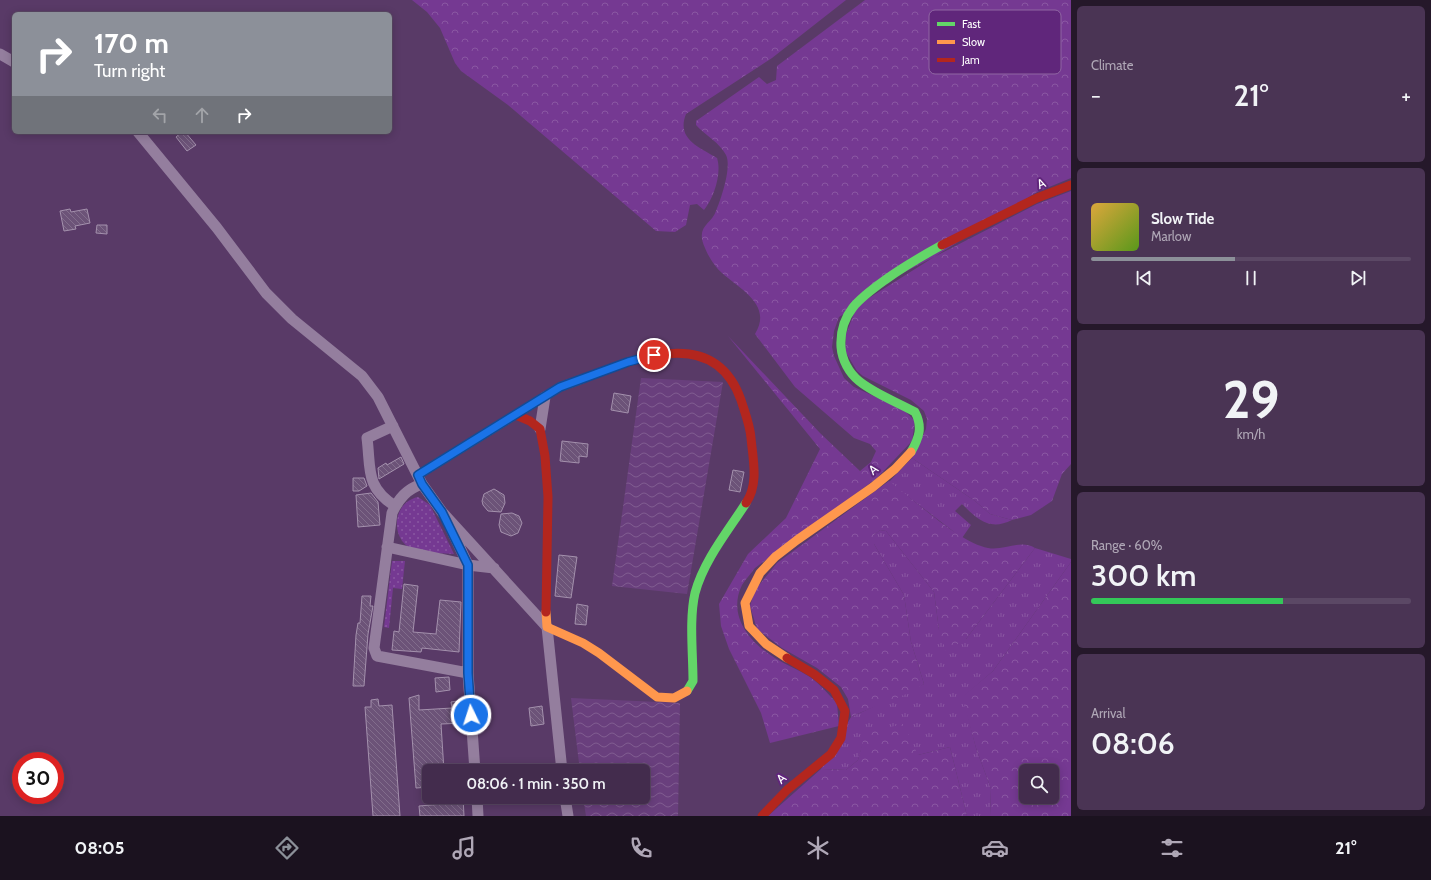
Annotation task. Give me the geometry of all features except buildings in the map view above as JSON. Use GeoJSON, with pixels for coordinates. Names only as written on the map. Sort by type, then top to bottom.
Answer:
{"type":"FeatureCollection","features":[{"type":"Feature","properties":{"kind":"street"},"geometry":{"type":"LineString","coordinates":[[0,54],[12,61]]}},
{"type":"Feature","properties":{"kind":"street"},"geometry":{"type":"LineString","coordinates":[[140,134],[217,228],[266,293],[292,319],[362,376],[378,397],[420,479],[442,512],[468,565],[468,673],[474,764]]}},
{"type":"Feature","properties":{"kind":"street","name":"A"},"geometry":{"type":"LineString","coordinates":[[762,816],[787,790],[822,764],[834,750],[844,732],[846,715],[839,695],[826,681],[778,653],[762,642],[754,633],[746,618],[746,595],[761,572],[773,559],[811,529],[881,481],[904,459],[920,435],[921,426],[914,412],[859,381],[853,376],[844,362],[840,352],[839,342],[840,333],[849,312],[861,297],[891,275],[936,248],[1036,199],[1071,185]]}},
{"type":"Feature","properties":{"kind":"street"},"geometry":{"type":"LineString","coordinates":[[442,512],[547,627],[583,643],[599,653],[657,697],[673,699],[685,694],[691,687],[693,612],[695,594],[700,578],[749,499],[755,478],[750,427],[736,387],[725,372],[708,358],[681,352],[654,355],[628,362],[560,387],[420,479],[407,491],[395,506],[392,513],[374,648],[377,656],[468,673]]}},
{"type":"Feature","properties":{"kind":"street"},"geometry":{"type":"LineString","coordinates":[[545,397],[540,429],[549,495],[544,599],[561,764]]}},
{"type":"Feature","properties":{"kind":"street"},"geometry":{"type":"LineString","coordinates":[[516,416],[530,422],[540,429]]}},
{"type":"Feature","properties":{"kind":"street"},"geometry":{"type":"LineString","coordinates":[[393,426],[367,438],[371,465],[370,477],[373,486],[382,497],[395,506]]}},
{"type":"Feature","properties":{"kind":"street"},"geometry":{"type":"LineString","coordinates":[[387,547],[468,565],[494,568]]}},
{"type":"Feature","properties":{"kind":"street"},"geometry":{"type":"LineString","coordinates":[[477,804],[478,816]]}},
{"type":"Feature","properties":{"kind":"street"},"geometry":{"type":"LineString","coordinates":[[566,804],[568,816]]}},
{"type":"Feature","properties":{"kind":"green space"},"geometry":{"type":"Polygon","coordinates":[[[412,0],[846,0],[772,58],[686,114],[684,130],[687,136],[697,146],[717,158],[718,178],[708,205],[704,210],[697,204],[690,205],[686,225],[675,232],[656,231],[508,105],[461,71],[455,63],[440,28],[427,12],[412,0]]]}},
{"type":"Feature","properties":{"kind":"green space"},"geometry":{"type":"Polygon","coordinates":[[[865,0],[1071,0],[1071,178],[1037,192],[839,317],[834,331],[832,347],[834,356],[844,378],[854,387],[904,410],[915,421],[912,441],[877,478],[755,568],[742,585],[738,596],[737,607],[739,618],[744,628],[757,645],[779,661],[806,674],[821,686],[837,703],[839,726],[770,743],[761,713],[729,649],[721,626],[719,604],[748,554],[786,518],[820,449],[728,336],[820,433],[860,471],[871,462],[876,451],[870,444],[854,438],[795,387],[755,334],[759,324],[760,314],[757,306],[745,292],[720,271],[708,255],[702,241],[703,230],[714,216],[721,199],[728,167],[726,155],[716,143],[696,125],[696,121],[759,77],[767,84],[776,80],[777,66],[865,0]]]}},
{"type":"Feature","properties":{"kind":"green space"},"geometry":{"type":"Polygon","coordinates":[[[1071,191],[1071,464],[1062,474],[1052,501],[1031,515],[1012,520],[990,514],[975,501],[912,458],[926,429],[927,419],[924,411],[911,400],[863,376],[857,371],[845,351],[846,334],[857,306],[899,275],[1037,204],[1071,191]]]}},
{"type":"Feature","properties":{"kind":"green space"},"geometry":{"type":"Polygon","coordinates":[[[912,458],[975,501],[990,514],[1012,520],[1004,523],[991,524],[973,515],[962,504],[955,511],[971,525],[962,538],[889,482],[912,458]]]}},
{"type":"Feature","properties":{"kind":"green space"},"geometry":{"type":"Polygon","coordinates":[[[889,481],[923,509],[964,538],[977,544],[988,548],[1024,545],[1035,548],[966,639],[946,651],[939,630],[934,592],[886,531],[880,530],[874,535],[874,544],[904,595],[911,642],[924,684],[907,694],[851,717],[848,699],[841,687],[817,668],[782,648],[757,629],[750,606],[755,590],[777,563],[889,481]]]}},
{"type":"Feature","properties":{"kind":"green space"},"geometry":{"type":"Polygon","coordinates":[[[418,497],[430,505],[454,554],[417,551],[408,547],[402,540],[398,532],[398,515],[402,507],[409,501],[418,497]]]}},
{"type":"Feature","properties":{"kind":"green space"},"geometry":{"type":"Polygon","coordinates":[[[880,530],[886,531],[934,592],[939,630],[966,639],[1035,548],[1071,559],[1071,562],[993,671],[963,697],[976,748],[991,789],[990,816],[967,816],[950,747],[918,755],[866,733],[858,760],[846,770],[821,769],[851,717],[924,684],[911,642],[904,595],[874,544],[874,535],[880,530]]]}},
{"type":"Feature","properties":{"kind":"green space"},"geometry":{"type":"Polygon","coordinates":[[[392,561],[405,561],[402,589],[393,588],[389,628],[384,627],[392,561]]]}},
{"type":"Feature","properties":{"kind":"green space"},"geometry":{"type":"Polygon","coordinates":[[[1071,562],[1071,816],[990,816],[991,789],[976,748],[962,697],[993,671],[1071,562]]]}},
{"type":"Feature","properties":{"kind":"green space"},"geometry":{"type":"Polygon","coordinates":[[[903,724],[918,755],[950,747],[967,816],[768,816],[821,769],[846,770],[858,760],[865,733],[903,724]]]}},
{"type":"Feature","properties":{"kind":"water"},"geometry":{"type":"Polygon","coordinates":[[[641,378],[723,382],[687,594],[612,586],[641,378]]]}},
{"type":"Feature","properties":{"kind":"water"},"geometry":{"type":"Polygon","coordinates":[[[571,698],[680,703],[678,816],[586,816],[584,804],[650,804],[650,764],[579,764],[571,698]]]}},
{"type":"Feature","properties":{"kind":"traffic: fast"},"geometry":{"type":"LineString","coordinates":[[911,452],[919,432],[919,423],[915,412],[886,398],[865,386],[855,378],[843,357],[841,335],[847,316],[867,293],[920,257],[942,245]]}},
{"type":"Feature","properties":{"kind":"traffic: fast"},"geometry":{"type":"LineString","coordinates":[[418,475],[560,387],[582,379]]}},
{"type":"Feature","properties":{"kind":"traffic: fast"},"geometry":{"type":"LineString","coordinates":[[687,691],[693,681],[692,614],[695,593],[710,557],[746,503]]}},
{"type":"Feature","properties":{"kind":"traffic: slow"},"geometry":{"type":"LineString","coordinates":[[787,658],[766,644],[749,626],[745,603],[760,573],[775,557],[797,540],[873,487],[895,469],[911,452]]}},
{"type":"Feature","properties":{"kind":"traffic: slow"},"geometry":{"type":"LineString","coordinates":[[546,612],[547,627],[583,643],[599,653],[657,697],[674,698],[687,691]]}},
{"type":"Feature","properties":{"kind":"traffic: jam"},"geometry":{"type":"LineString","coordinates":[[942,245],[1037,198],[1071,185]]}},
{"type":"Feature","properties":{"kind":"traffic: jam"},"geometry":{"type":"LineString","coordinates":[[582,379],[626,363],[649,357],[672,354],[693,355],[712,362],[729,376],[741,400],[750,428],[754,463],[754,480],[753,488],[746,503]]}},
{"type":"Feature","properties":{"kind":"traffic: jam"},"geometry":{"type":"LineString","coordinates":[[516,415],[530,421],[540,429],[545,456],[548,497],[546,612]]}},
{"type":"Feature","properties":{"kind":"traffic: jam"},"geometry":{"type":"LineString","coordinates":[[762,816],[787,790],[831,754],[841,738],[845,711],[834,690],[814,674],[787,658]]}},
{"type":"Feature","properties":{"kind":"route"},"geometry":{"type":"LineString","coordinates":[[471,715],[468,673],[468,565],[442,512],[422,484],[418,475],[560,387],[603,370],[654,355]]}}]}
